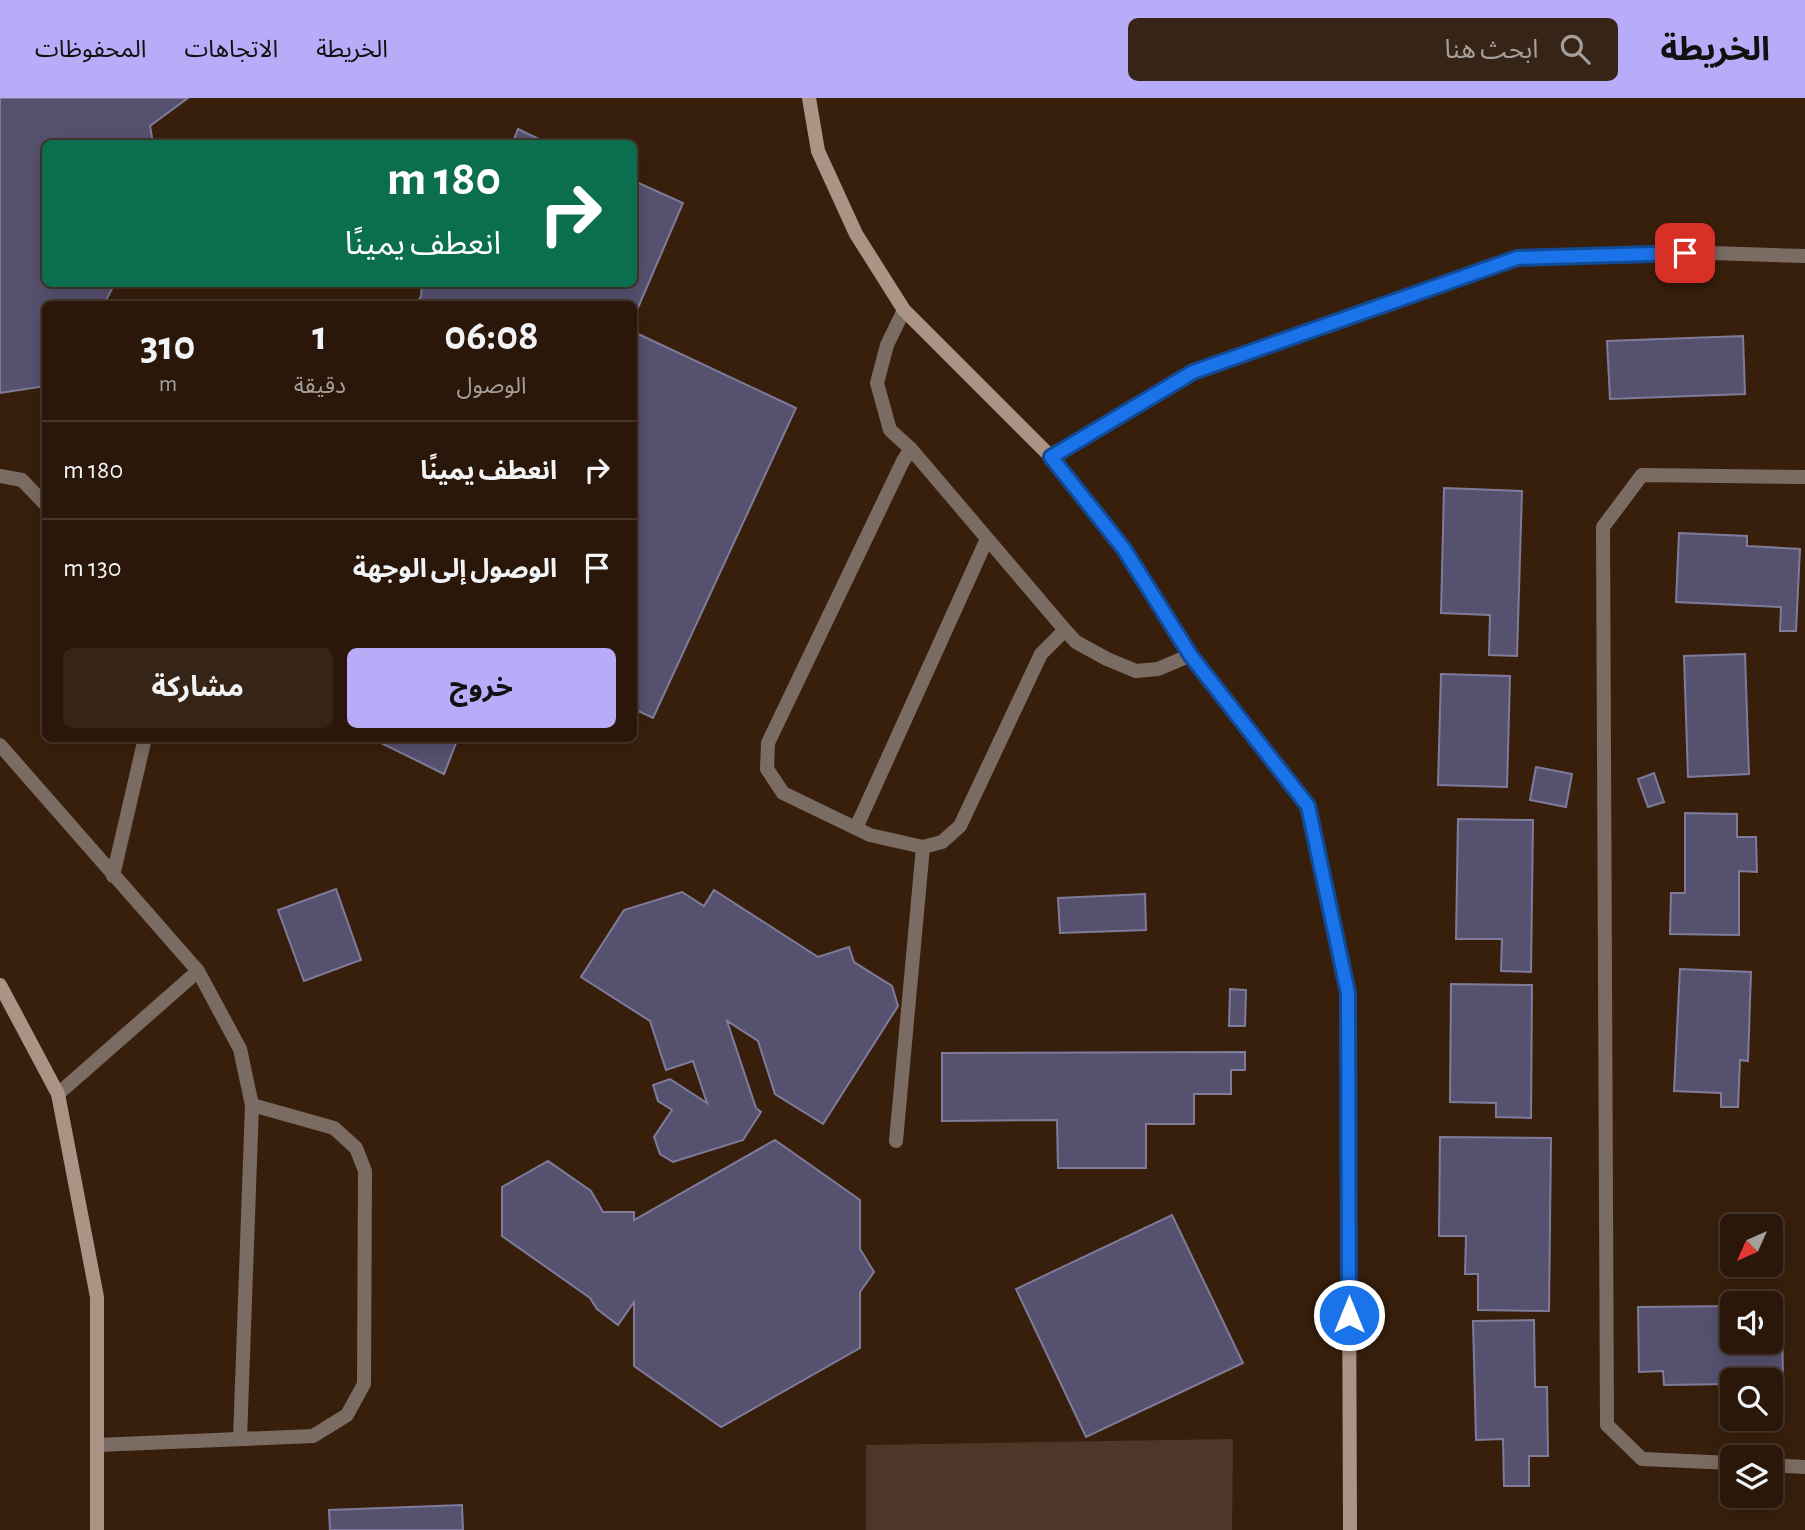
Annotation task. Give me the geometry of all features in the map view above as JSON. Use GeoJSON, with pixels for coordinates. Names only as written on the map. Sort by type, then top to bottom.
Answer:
{"type":"FeatureCollection","features":[{"type":"Feature","properties":{"kind":"street"},"geometry":{"type":"LineString","coordinates":[[809,98],[818,151],[856,234],[904,310],[1051,457],[1124,549],[1191,656],[1308,806],[1348,993],[1350,1530]]}},
{"type":"Feature","properties":{"kind":"street"},"geometry":{"type":"LineString","coordinates":[[1051,457],[1193,372],[1517,258],[1713,253],[1805,256]]}},
{"type":"Feature","properties":{"kind":"street"},"geometry":{"type":"LineString","coordinates":[[904,310],[887,345],[877,383],[890,430],[911,449],[1076,642],[1136,671],[1158,669],[1191,656]]}},
{"type":"Feature","properties":{"kind":"street"},"geometry":{"type":"LineString","coordinates":[[911,449],[768,743],[767,769],[783,793],[870,835],[923,847],[942,842],[960,826],[1041,654],[1065,631]]}},
{"type":"Feature","properties":{"kind":"street"},"geometry":{"type":"LineString","coordinates":[[0,475],[22,480],[42,501]]}},
{"type":"Feature","properties":{"kind":"street"},"geometry":{"type":"LineString","coordinates":[[1720,1462],[1642,1459],[1607,1425],[1603,527],[1642,475],[1805,477]]}},
{"type":"Feature","properties":{"kind":"street"},"geometry":{"type":"LineString","coordinates":[[856,828],[987,539]]}},
{"type":"Feature","properties":{"kind":"street"},"geometry":{"type":"LineString","coordinates":[[113,876],[144,742]]}},
{"type":"Feature","properties":{"kind":"street"},"geometry":{"type":"LineString","coordinates":[[0,745],[198,971],[240,1049],[252,1105],[240,1439]]}},
{"type":"Feature","properties":{"kind":"street"},"geometry":{"type":"LineString","coordinates":[[896,1141],[923,847]]}},
{"type":"Feature","properties":{"kind":"street"},"geometry":{"type":"LineString","coordinates":[[58,1094],[198,971]]}},
{"type":"Feature","properties":{"kind":"street"},"geometry":{"type":"LineString","coordinates":[[0,985],[58,1094],[97,1297],[97,1530]]}},
{"type":"Feature","properties":{"kind":"street"},"geometry":{"type":"LineString","coordinates":[[97,1445],[313,1436],[347,1415],[364,1384],[365,1171],[356,1148],[334,1128],[252,1105]]}},
{"type":"Feature","properties":{"kind":"street"},"geometry":{"type":"LineString","coordinates":[[1783,1466],[1805,1467]]}},
{"type":"Feature","properties":{"kind":"shaded area"},"geometry":{"type":"Polygon","coordinates":[[[1233,1439],[1232,1530],[866,1530],[866,1445],[1233,1439]]]}},
{"type":"Feature","properties":{"kind":"building"},"geometry":{"type":"Polygon","coordinates":[[[0,98],[188,98],[150,126],[152,140],[42,140],[42,287],[113,287],[106,301],[42,301],[42,387],[0,393],[0,98]]]}},
{"type":"Feature","properties":{"kind":"building"},"geometry":{"type":"Polygon","coordinates":[[[518,129],[541,140],[514,140],[518,129]]]}},
{"type":"Feature","properties":{"kind":"building"},"geometry":{"type":"Polygon","coordinates":[[[637,182],[683,203],[637,310],[637,301],[418,301],[422,287],[637,287],[637,182]]]}},
{"type":"Feature","properties":{"kind":"building"},"geometry":{"type":"Polygon","coordinates":[[[637,333],[796,408],[653,718],[637,710],[637,333]]]}},
{"type":"Feature","properties":{"kind":"building"},"geometry":{"type":"Polygon","coordinates":[[[1743,336],[1745,394],[1610,399],[1607,341],[1743,336]]]}},
{"type":"Feature","properties":{"kind":"building"},"geometry":{"type":"Polygon","coordinates":[[[1444,488],[1522,491],[1517,656],[1489,655],[1490,615],[1441,613],[1444,488]]]}},
{"type":"Feature","properties":{"kind":"building"},"geometry":{"type":"Polygon","coordinates":[[[1679,533],[1747,536],[1747,546],[1800,549],[1796,631],[1780,631],[1781,607],[1676,602],[1679,533]]]}},
{"type":"Feature","properties":{"kind":"building"},"geometry":{"type":"Polygon","coordinates":[[[1745,654],[1749,774],[1688,777],[1684,656],[1745,654]]]}},
{"type":"Feature","properties":{"kind":"building"},"geometry":{"type":"Polygon","coordinates":[[[1441,674],[1510,676],[1507,787],[1438,785],[1441,674]]]}},
{"type":"Feature","properties":{"kind":"building"},"geometry":{"type":"Polygon","coordinates":[[[379,742],[456,742],[444,774],[379,742]]]}},
{"type":"Feature","properties":{"kind":"building"},"geometry":{"type":"Polygon","coordinates":[[[1536,767],[1572,774],[1566,807],[1530,800],[1536,767]]]}},
{"type":"Feature","properties":{"kind":"building"},"geometry":{"type":"Polygon","coordinates":[[[1654,773],[1664,802],[1648,807],[1638,779],[1654,773]]]}},
{"type":"Feature","properties":{"kind":"building"},"geometry":{"type":"Polygon","coordinates":[[[1685,813],[1737,814],[1737,837],[1756,837],[1757,872],[1739,871],[1739,935],[1670,934],[1671,893],[1685,893],[1685,813]]]}},
{"type":"Feature","properties":{"kind":"building"},"geometry":{"type":"Polygon","coordinates":[[[1458,819],[1533,820],[1531,972],[1501,971],[1502,939],[1456,939],[1458,819]]]}},
{"type":"Feature","properties":{"kind":"building"},"geometry":{"type":"Polygon","coordinates":[[[336,889],[361,960],[304,981],[278,910],[336,889]]]}},
{"type":"Feature","properties":{"kind":"building"},"geometry":{"type":"Polygon","coordinates":[[[714,890],[818,957],[849,947],[854,962],[892,986],[898,1006],[823,1124],[775,1094],[758,1041],[727,1021],[756,1108],[761,1112],[743,1140],[673,1162],[660,1154],[654,1137],[672,1110],[658,1101],[653,1085],[670,1079],[707,1103],[693,1061],[666,1070],[650,1021],[581,977],[624,910],[682,892],[704,906],[714,890]]]}},
{"type":"Feature","properties":{"kind":"building"},"geometry":{"type":"Polygon","coordinates":[[[1145,894],[1146,930],[1060,933],[1058,898],[1145,894]]]}},
{"type":"Feature","properties":{"kind":"building"},"geometry":{"type":"Polygon","coordinates":[[[1680,969],[1751,972],[1748,1061],[1740,1060],[1738,1107],[1721,1107],[1721,1093],[1674,1091],[1680,969]]]}},
{"type":"Feature","properties":{"kind":"building"},"geometry":{"type":"Polygon","coordinates":[[[1451,984],[1532,985],[1531,1118],[1496,1117],[1496,1103],[1450,1102],[1451,984]]]}},
{"type":"Feature","properties":{"kind":"building"},"geometry":{"type":"Polygon","coordinates":[[[1230,989],[1246,990],[1245,1026],[1229,1026],[1230,989]]]}},
{"type":"Feature","properties":{"kind":"building"},"geometry":{"type":"Polygon","coordinates":[[[1245,1052],[1245,1070],[1231,1070],[1231,1094],[1194,1094],[1194,1124],[1146,1124],[1146,1168],[1058,1168],[1057,1120],[942,1121],[942,1053],[1245,1052]]]}},
{"type":"Feature","properties":{"kind":"building"},"geometry":{"type":"Polygon","coordinates":[[[1440,1137],[1551,1138],[1549,1311],[1478,1310],[1478,1274],[1465,1274],[1466,1236],[1439,1236],[1440,1137]]]}},
{"type":"Feature","properties":{"kind":"building"},"geometry":{"type":"Polygon","coordinates":[[[775,1140],[860,1200],[860,1249],[874,1272],[860,1292],[860,1348],[721,1427],[634,1366],[634,1302],[618,1325],[597,1309],[590,1298],[502,1236],[502,1187],[548,1161],[591,1191],[603,1212],[634,1212],[634,1220],[775,1140]]]}},
{"type":"Feature","properties":{"kind":"building"},"geometry":{"type":"Polygon","coordinates":[[[1172,1215],[1243,1363],[1086,1437],[1016,1289],[1172,1215]]]}},
{"type":"Feature","properties":{"kind":"building"},"geometry":{"type":"Polygon","coordinates":[[[1720,1306],[1720,1354],[1783,1354],[1783,1368],[1720,1368],[1720,1384],[1664,1385],[1663,1371],[1639,1372],[1638,1307],[1720,1306]]]}},
{"type":"Feature","properties":{"kind":"building"},"geometry":{"type":"Polygon","coordinates":[[[1534,1320],[1535,1387],[1547,1387],[1548,1456],[1529,1456],[1529,1486],[1504,1486],[1503,1439],[1476,1440],[1473,1321],[1534,1320]]]}},
{"type":"Feature","properties":{"kind":"building"},"geometry":{"type":"Polygon","coordinates":[[[462,1505],[463,1530],[330,1530],[329,1510],[462,1505]]]}},
{"type":"Feature","properties":{"kind":"route"},"geometry":{"type":"LineString","coordinates":[[1349,1315],[1348,993],[1308,806],[1191,656],[1124,549],[1051,457],[1193,372],[1517,258],[1685,253]]}}]}
